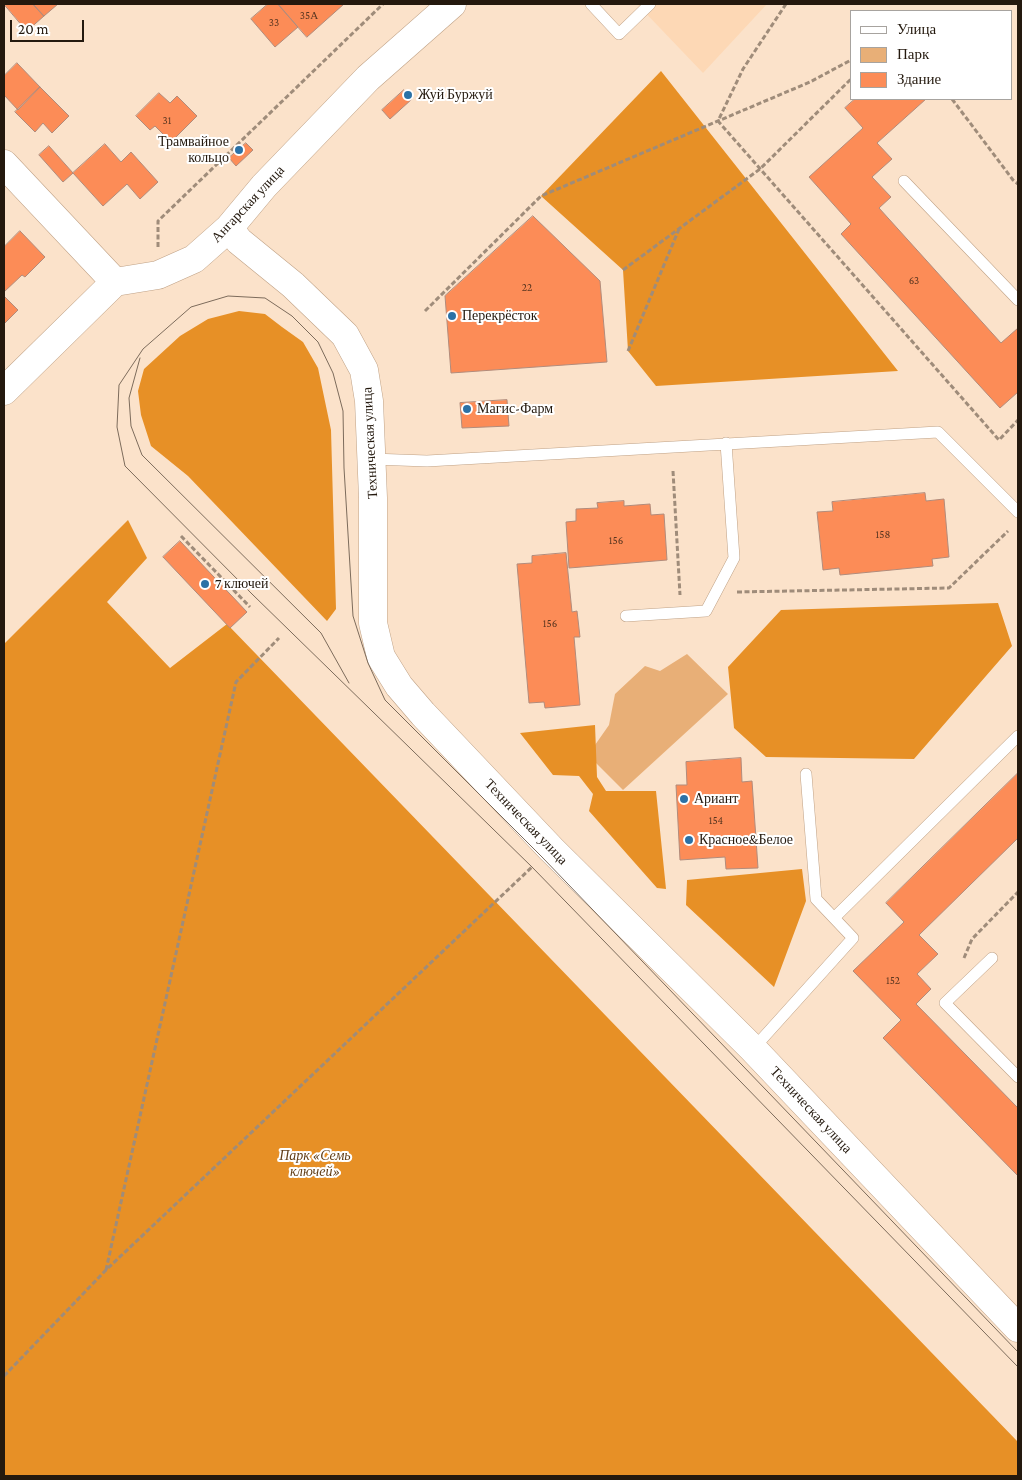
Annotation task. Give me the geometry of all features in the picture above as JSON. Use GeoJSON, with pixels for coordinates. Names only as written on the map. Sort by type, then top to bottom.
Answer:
{"type":"FeatureCollection","features":[{"type":"Feature","properties":{"kind":"street","name":"Ангарская улица"},"geometry":{"type":"LineString","coordinates":[[115,282],[158,275],[194,258],[229,228],[264,186],[368,78],[452,4]]}},
{"type":"Feature","properties":{"kind":"street"},"geometry":{"type":"LineString","coordinates":[[4,164],[115,282],[4,390]]}},
{"type":"Feature","properties":{"kind":"street","name":"Техническая улица"},"geometry":{"type":"LineString","coordinates":[[229,228],[239,242],[293,285],[345,335],[364,370],[369,401],[374,498],[373,623],[382,657],[399,686],[423,714],[551,849],[753,1049],[1018,1328]]}},
{"type":"Feature","properties":{"kind":"lane"},"geometry":{"type":"LineString","coordinates":[[591,4],[619,34],[650,4]]}},
{"type":"Feature","properties":{"kind":"lane"},"geometry":{"type":"LineString","coordinates":[[904,181],[1018,300]]}},
{"type":"Feature","properties":{"kind":"lane"},"geometry":{"type":"LineString","coordinates":[[372,459],[427,461],[938,432],[1018,512]]}},
{"type":"Feature","properties":{"kind":"lane"},"geometry":{"type":"LineString","coordinates":[[626,616],[706,612],[734,558],[726,444]]}},
{"type":"Feature","properties":{"kind":"lane"},"geometry":{"type":"LineString","coordinates":[[834,918],[1018,736]]}},
{"type":"Feature","properties":{"kind":"lane"},"geometry":{"type":"LineString","coordinates":[[753,1049],[853,938],[816,899],[806,774]]}},
{"type":"Feature","properties":{"kind":"lane"},"geometry":{"type":"LineString","coordinates":[[992,958],[945,1003],[1018,1077]]}},
{"type":"Feature","properties":{"kind":"path"},"geometry":{"type":"LineString","coordinates":[[158,275],[158,221],[383,4]]}},
{"type":"Feature","properties":{"kind":"path"},"geometry":{"type":"LineString","coordinates":[[718,121],[743,69],[786,4]]}},
{"type":"Feature","properties":{"kind":"path"},"geometry":{"type":"LineString","coordinates":[[425,310],[541,196],[810,82],[850,61]]}},
{"type":"Feature","properties":{"kind":"path"},"geometry":{"type":"LineString","coordinates":[[623,270],[760,169],[850,80]]}},
{"type":"Feature","properties":{"kind":"path"},"geometry":{"type":"LineString","coordinates":[[953,100],[1018,184]]}},
{"type":"Feature","properties":{"kind":"path"},"geometry":{"type":"LineString","coordinates":[[718,121],[999,440],[1018,420]]}},
{"type":"Feature","properties":{"kind":"path"},"geometry":{"type":"LineString","coordinates":[[628,351],[680,228]]}},
{"type":"Feature","properties":{"kind":"path"},"geometry":{"type":"LineString","coordinates":[[673,471],[681,613]]}},
{"type":"Feature","properties":{"kind":"path"},"geometry":{"type":"LineString","coordinates":[[716,592],[949,588],[1008,531]]}},
{"type":"Feature","properties":{"kind":"path"},"geometry":{"type":"LineString","coordinates":[[181,536],[250,607]]}},
{"type":"Feature","properties":{"kind":"path"},"geometry":{"type":"LineString","coordinates":[[106,1270],[236,682],[280,638]]}},
{"type":"Feature","properties":{"kind":"path"},"geometry":{"type":"LineString","coordinates":[[4,1376],[106,1270],[551,849]]}},
{"type":"Feature","properties":{"kind":"path"},"geometry":{"type":"LineString","coordinates":[[962,963],[972,939],[1018,892]]}},
{"type":"Feature","properties":{"kind":"shaded area"},"geometry":{"type":"Polygon","coordinates":[[[637,4],[767,4],[703,73],[637,4]]]}},
{"type":"Feature","properties":{"kind":"green space"},"geometry":{"type":"Polygon","coordinates":[[[661,71],[898,371],[656,386],[628,351],[623,270],[541,196],[661,71]]]}},
{"type":"Feature","properties":{"kind":"green space"},"geometry":{"type":"Polygon","coordinates":[[[239,311],[265,314],[303,342],[318,368],[331,430],[336,609],[327,621],[188,476],[151,446],[141,415],[138,391],[144,369],[180,336],[208,319],[239,311]]]}},
{"type":"Feature","properties":{"kind":"green space","name":"Парк «Семь ключей»"},"geometry":{"type":"Polygon","coordinates":[[[128,520],[147,558],[107,602],[170,668],[227,624],[1018,1442],[1018,1476],[4,1476],[4,644],[128,520]]]}},
{"type":"Feature","properties":{"kind":"green space"},"geometry":{"type":"Polygon","coordinates":[[[998,603],[1012,646],[914,759],[766,757],[734,728],[728,667],[781,610],[998,603]]]}},
{"type":"Feature","properties":{"kind":"green space"},"geometry":{"type":"Polygon","coordinates":[[[687,654],[728,694],[623,790],[588,755],[609,725],[615,694],[645,666],[660,671],[687,654]]]}},
{"type":"Feature","properties":{"kind":"green space"},"geometry":{"type":"Polygon","coordinates":[[[595,725],[597,777],[606,791],[656,791],[666,889],[657,888],[589,811],[593,794],[579,776],[553,775],[520,733],[595,725]]]}},
{"type":"Feature","properties":{"kind":"green space"},"geometry":{"type":"Polygon","coordinates":[[[802,869],[806,901],[774,987],[686,905],[687,880],[802,869]]]}},
{"type":"Feature","properties":{"kind":"building"},"geometry":{"type":"Polygon","coordinates":[[[4,4],[33,4],[44,16],[27,31],[4,4]]]}},
{"type":"Feature","properties":{"kind":"building"},"geometry":{"type":"Polygon","coordinates":[[[33,4],[58,4],[44,16],[33,4]]]}},
{"type":"Feature","properties":{"kind":"building"},"geometry":{"type":"Polygon","coordinates":[[[268,4],[278,4],[298,27],[275,47],[251,19],[268,4]]]}},
{"type":"Feature","properties":{"kind":"building"},"geometry":{"type":"Polygon","coordinates":[[[278,4],[344,4],[307,37],[278,4]]]}},
{"type":"Feature","properties":{"kind":"building"},"geometry":{"type":"Polygon","coordinates":[[[17,63],[40,87],[18,110],[4,95],[4,76],[17,63]]]}},
{"type":"Feature","properties":{"kind":"building"},"geometry":{"type":"Polygon","coordinates":[[[40,87],[69,116],[52,133],[43,123],[35,132],[15,112],[40,87]]]}},
{"type":"Feature","properties":{"kind":"building"},"geometry":{"type":"Polygon","coordinates":[[[404,90],[412,99],[390,119],[382,110],[404,90]]]}},
{"type":"Feature","properties":{"kind":"building"},"geometry":{"type":"Polygon","coordinates":[[[159,93],[170,103],[177,96],[197,116],[171,142],[155,126],[150,130],[136,116],[159,93]]]}},
{"type":"Feature","properties":{"kind":"building"},"geometry":{"type":"Polygon","coordinates":[[[854,100],[925,100],[877,143],[892,159],[872,177],[891,197],[879,208],[1001,343],[1018,328],[1018,392],[1000,408],[841,234],[851,224],[809,177],[863,128],[845,108],[854,100]]]}},
{"type":"Feature","properties":{"kind":"building"},"geometry":{"type":"Polygon","coordinates":[[[246,143],[253,150],[236,166],[229,158],[246,143]]]}},
{"type":"Feature","properties":{"kind":"building"},"geometry":{"type":"Polygon","coordinates":[[[105,144],[121,162],[131,152],[158,182],[140,199],[127,184],[103,206],[73,173],[105,144]]]}},
{"type":"Feature","properties":{"kind":"building"},"geometry":{"type":"Polygon","coordinates":[[[49,146],[73,173],[63,182],[39,155],[49,146]]]}},
{"type":"Feature","properties":{"kind":"building"},"geometry":{"type":"Polygon","coordinates":[[[533,216],[600,281],[607,362],[451,373],[445,296],[533,216]]]}},
{"type":"Feature","properties":{"kind":"building"},"geometry":{"type":"Polygon","coordinates":[[[20,231],[45,257],[25,277],[22,275],[4,292],[4,247],[20,231]]]}},
{"type":"Feature","properties":{"kind":"building"},"geometry":{"type":"Polygon","coordinates":[[[4,296],[18,310],[4,324],[4,296]]]}},
{"type":"Feature","properties":{"kind":"building"},"geometry":{"type":"Polygon","coordinates":[[[507,400],[509,426],[462,428],[460,403],[507,400]]]}},
{"type":"Feature","properties":{"kind":"building"},"geometry":{"type":"Polygon","coordinates":[[[925,493],[926,501],[944,499],[949,557],[932,559],[933,566],[840,575],[839,568],[823,570],[817,512],[833,511],[832,502],[925,493]]]}},
{"type":"Feature","properties":{"kind":"building"},"geometry":{"type":"Polygon","coordinates":[[[624,501],[624,506],[650,504],[651,515],[664,514],[667,560],[569,568],[566,522],[576,521],[576,509],[598,508],[597,503],[624,501]]]}},
{"type":"Feature","properties":{"kind":"building","name":"7 ключей"},"geometry":{"type":"Polygon","coordinates":[[[180,541],[247,612],[230,628],[163,557],[180,541]]]}},
{"type":"Feature","properties":{"kind":"building"},"geometry":{"type":"Polygon","coordinates":[[[566,553],[572,612],[577,611],[580,637],[574,637],[580,705],[545,708],[544,702],[529,703],[517,564],[532,563],[532,556],[566,553]]]}},
{"type":"Feature","properties":{"kind":"building"},"geometry":{"type":"Polygon","coordinates":[[[741,758],[742,782],[752,781],[758,868],[726,869],[725,857],[680,860],[676,785],[687,785],[686,762],[741,758]]]}},
{"type":"Feature","properties":{"kind":"building"},"geometry":{"type":"Polygon","coordinates":[[[1018,773],[1018,838],[919,935],[938,954],[917,974],[931,989],[916,1004],[1018,1108],[1018,1176],[883,1038],[901,1020],[853,971],[904,922],[886,903],[1018,773]]]}},
{"type":"Feature","properties":{"kind":"tram line"},"geometry":{"type":"LineString","coordinates":[[1018,1352],[542,857],[385,700],[368,663],[353,616],[344,468],[343,411],[333,373],[318,342],[292,316],[265,298],[228,296],[191,307],[143,349],[119,385],[117,427],[125,466],[252,594],[532,867],[1018,1367]]}},
{"type":"Feature","properties":{"kind":"tram line"},"geometry":{"type":"LineString","coordinates":[[140,358],[129,398],[131,426],[142,455],[321,633],[349,683]]}},
{"type":"Feature","properties":{"kind":"place","name":"Жуй Буржуй"},"geometry":{"type":"Point","coordinates":[408,95]}},
{"type":"Feature","properties":{"kind":"place","name":"Трамвайное кольцо"},"geometry":{"type":"Point","coordinates":[239,150]}},
{"type":"Feature","properties":{"kind":"place","name":"Перекрёсток"},"geometry":{"type":"Point","coordinates":[452,316]}},
{"type":"Feature","properties":{"kind":"place","name":"Магис-Фарм"},"geometry":{"type":"Point","coordinates":[467,409]}},
{"type":"Feature","properties":{"kind":"place","name":"7 ключей"},"geometry":{"type":"Point","coordinates":[205,584]}},
{"type":"Feature","properties":{"kind":"place","name":"Ариант"},"geometry":{"type":"Point","coordinates":[684,799]}},
{"type":"Feature","properties":{"kind":"place","name":"Красное&Белое"},"geometry":{"type":"Point","coordinates":[689,840]}}]}
